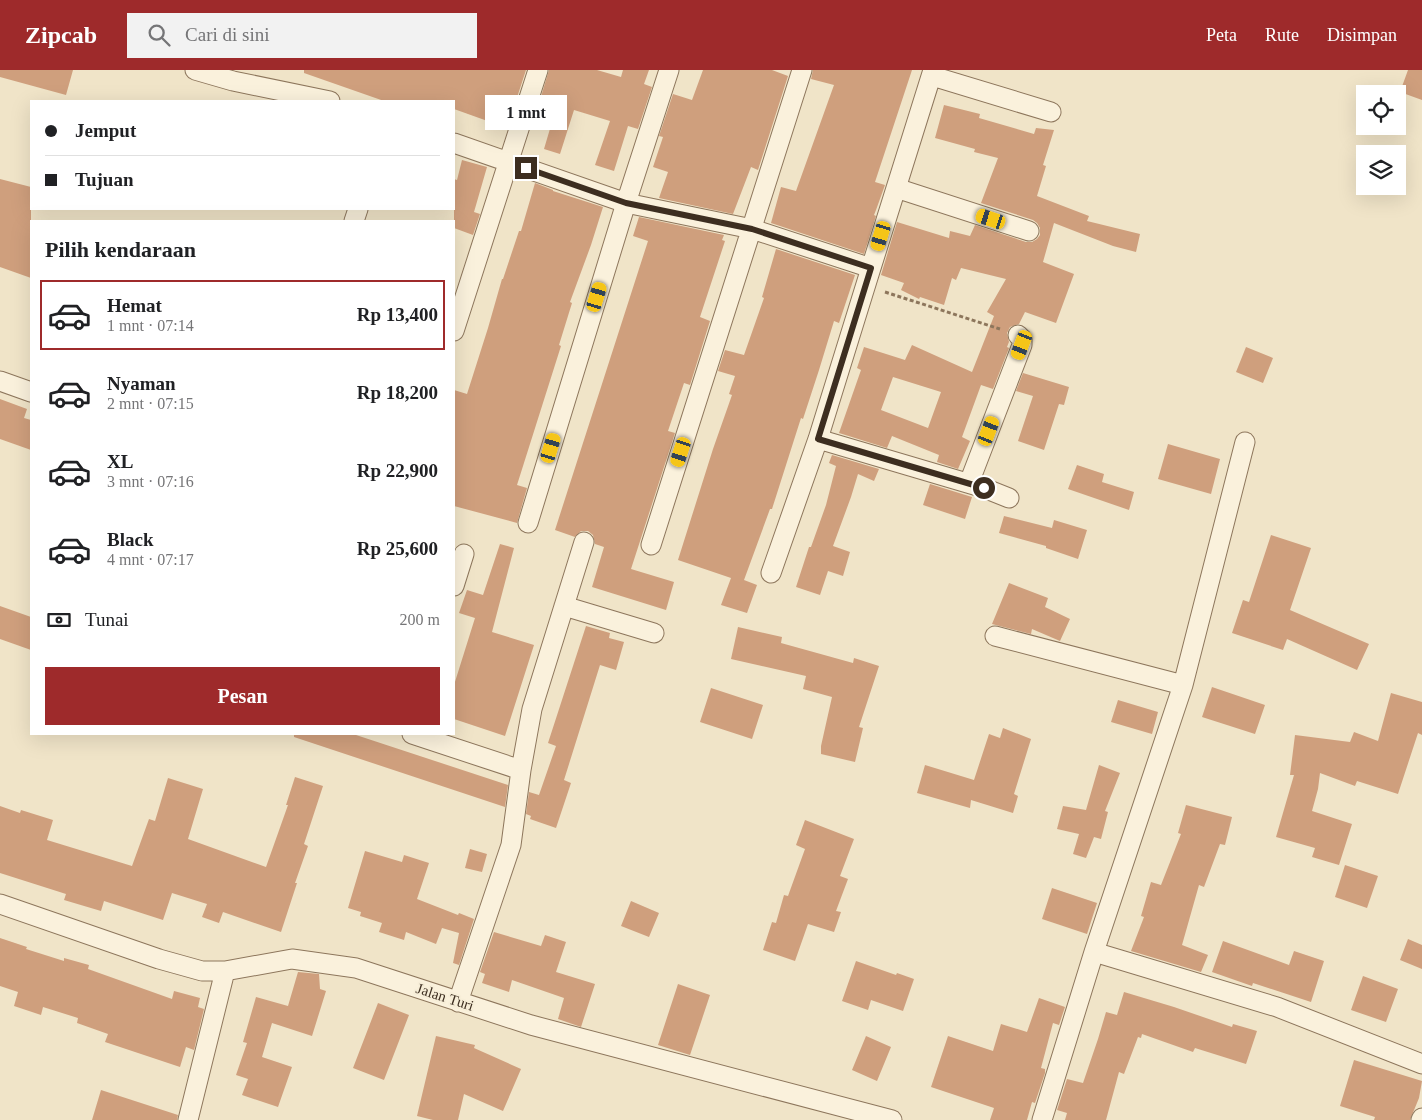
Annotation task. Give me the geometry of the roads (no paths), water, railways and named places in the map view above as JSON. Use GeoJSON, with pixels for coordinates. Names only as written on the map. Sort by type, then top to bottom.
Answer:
{"type":"FeatureCollection","features":[{"type":"Feature","properties":{"kind":"street"},"geometry":{"type":"LineString","coordinates":[[195,70],[233,81],[325,100]]}},
{"type":"Feature","properties":{"kind":"street"},"geometry":{"type":"LineString","coordinates":[[455,328],[538,70]]}},
{"type":"Feature","properties":{"kind":"street"},"geometry":{"type":"LineString","coordinates":[[528,523],[626,203],[669,70]]}},
{"type":"Feature","properties":{"kind":"street"},"geometry":{"type":"LineString","coordinates":[[652,545],[802,70]]}},
{"type":"Feature","properties":{"kind":"street"},"geometry":{"type":"LineString","coordinates":[[771,573],[818,439],[932,73],[1051,112]]}},
{"type":"Feature","properties":{"kind":"street"},"geometry":{"type":"LineString","coordinates":[[455,143],[626,203],[752,229],[871,268]]}},
{"type":"Feature","properties":{"kind":"street"},"geometry":{"type":"LineString","coordinates":[[896,188],[1028,231]]}},
{"type":"Feature","properties":{"kind":"street"},"geometry":{"type":"LineString","coordinates":[[969,483],[1022,345],[1022,339],[1018,335]]}},
{"type":"Feature","properties":{"kind":"street"},"geometry":{"type":"LineString","coordinates":[[0,381],[30,392]]}},
{"type":"Feature","properties":{"kind":"street"},"geometry":{"type":"LineString","coordinates":[[818,439],[969,483],[1009,498]]}},
{"type":"Feature","properties":{"kind":"street"},"geometry":{"type":"LineString","coordinates":[[1042,1120],[1094,952],[1183,685],[1245,442]]}},
{"type":"Feature","properties":{"kind":"street"},"geometry":{"type":"LineString","coordinates":[[458,1002],[511,845],[520,770],[532,709],[584,542]]}},
{"type":"Feature","properties":{"kind":"street"},"geometry":{"type":"LineString","coordinates":[[455,583],[464,554]]}},
{"type":"Feature","properties":{"kind":"street"},"geometry":{"type":"LineString","coordinates":[[564,606],[654,633]]}},
{"type":"Feature","properties":{"kind":"street"},"geometry":{"type":"LineString","coordinates":[[995,636],[1183,685]]}},
{"type":"Feature","properties":{"kind":"street"},"geometry":{"type":"LineString","coordinates":[[415,735],[520,770]]}},
{"type":"Feature","properties":{"kind":"street","name":"Jalan Turi"},"geometry":{"type":"LineString","coordinates":[[0,904],[159,959],[202,971],[225,971],[292,959],[356,968],[531,1025],[892,1120]]}},
{"type":"Feature","properties":{"kind":"street"},"geometry":{"type":"LineString","coordinates":[[1094,952],[1277,1007],[1422,1064]]}},
{"type":"Feature","properties":{"kind":"street"},"geometry":{"type":"LineString","coordinates":[[188,1120],[225,971]]}}]}
